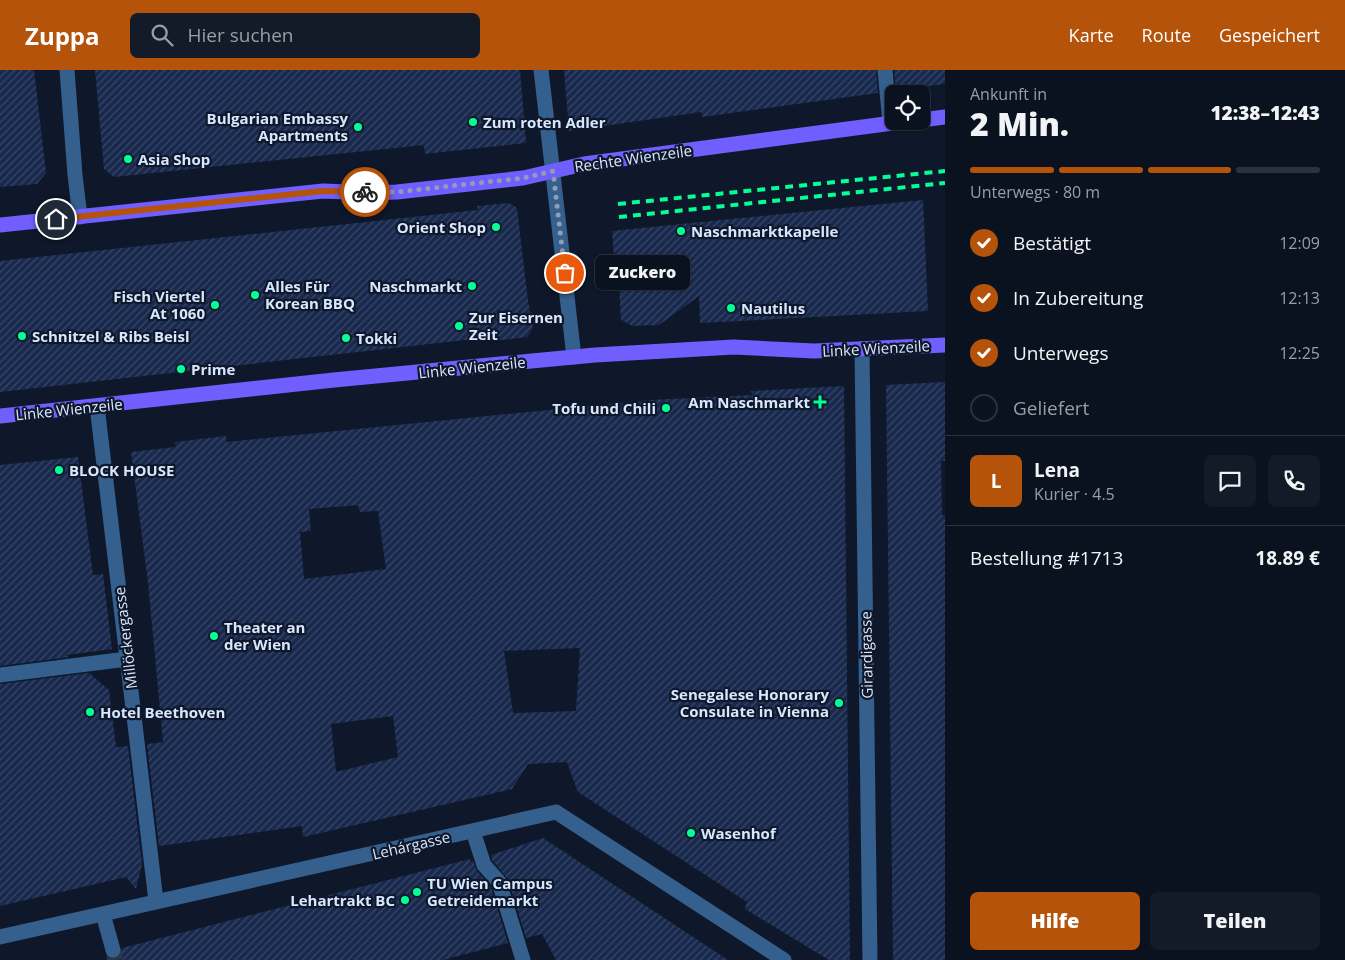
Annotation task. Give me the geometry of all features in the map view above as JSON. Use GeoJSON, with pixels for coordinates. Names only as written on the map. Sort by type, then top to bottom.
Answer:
{"type":"FeatureCollection","features":[{"type":"Feature","properties":{"kind":"main road"},"geometry":{"type":"LineString","coordinates":[[930,119],[945,117]]}},
{"type":"Feature","properties":{"kind":"main road","name":"Rechte Wienzeile"},"geometry":{"type":"LineString","coordinates":[[0,225],[323,191],[397,192],[523,178],[590,163],[885,124]]}},
{"type":"Feature","properties":{"kind":"main road","name":"Linke Wienzeile"},"geometry":{"type":"LineString","coordinates":[[0,416],[574,357],[734,347],[814,351],[945,345]]}},
{"type":"Feature","properties":{"kind":"street"},"geometry":{"type":"LineString","coordinates":[[67,70],[80,217]]}},
{"type":"Feature","properties":{"kind":"street"},"geometry":{"type":"LineString","coordinates":[[541,70],[574,357]]}},
{"type":"Feature","properties":{"kind":"street"},"geometry":{"type":"LineString","coordinates":[[885,70],[886,85]]}},
{"type":"Feature","properties":{"kind":"street","name":"Girardigasse"},"geometry":{"type":"LineString","coordinates":[[862,349],[870,960]]}},
{"type":"Feature","properties":{"kind":"street","name":"Millöckergasse"},"geometry":{"type":"LineString","coordinates":[[97,406],[156,901]]}},
{"type":"Feature","properties":{"kind":"street"},"geometry":{"type":"LineString","coordinates":[[0,675],[127,659]]}},
{"type":"Feature","properties":{"kind":"street","name":"Lehárgasse"},"geometry":{"type":"LineString","coordinates":[[0,937],[556,812],[784,960]]}},
{"type":"Feature","properties":{"kind":"street"},"geometry":{"type":"LineString","coordinates":[[473,831],[484,865],[499,882],[523,960]]}},
{"type":"Feature","properties":{"kind":"street"},"geometry":{"type":"LineString","coordinates":[[103,914],[113,950]]}},
{"type":"Feature","properties":{"kind":"building"},"geometry":{"type":"Polygon","coordinates":[[[0,70],[34,70],[46,173],[37,184],[0,187],[0,70]]]}},
{"type":"Feature","properties":{"kind":"building"},"geometry":{"type":"Polygon","coordinates":[[[95,70],[520,70],[526,143],[425,154],[424,145],[114,177],[104,169],[95,70]]]}},
{"type":"Feature","properties":{"kind":"building"},"geometry":{"type":"Polygon","coordinates":[[[564,70],[876,70],[878,93],[702,117],[701,112],[569,131],[564,70]]]}},
{"type":"Feature","properties":{"kind":"building"},"geometry":{"type":"Polygon","coordinates":[[[894,70],[945,70],[945,84],[930,86],[896,85],[894,70]]]}},
{"type":"Feature","properties":{"kind":"building"},"geometry":{"type":"Polygon","coordinates":[[[923,200],[928,311],[700,323],[699,296],[659,325],[633,326],[621,320],[619,285],[616,285],[612,231],[923,200]]]}},
{"type":"Feature","properties":{"kind":"building"},"geometry":{"type":"Polygon","coordinates":[[[509,203],[517,208],[533,328],[527,337],[492,341],[492,337],[0,392],[0,261],[478,210],[477,206],[509,203]]]}},
{"type":"Feature","properties":{"kind":"building"},"geometry":{"type":"Polygon","coordinates":[[[945,382],[945,461],[941,461],[942,515],[945,515],[945,960],[893,960],[886,385],[945,382]]]}},
{"type":"Feature","properties":{"kind":"building"},"geometry":{"type":"Polygon","coordinates":[[[844,386],[850,960],[829,960],[745,909],[747,902],[578,792],[567,762],[528,764],[512,789],[303,837],[302,826],[159,846],[147,744],[163,742],[148,582],[131,452],[176,447],[175,442],[226,436],[226,442],[650,400],[752,395],[751,391],[844,386]],[[358,505],[309,509],[311,531],[300,532],[304,579],[386,569],[378,511],[360,512],[358,505]],[[580,648],[504,651],[513,713],[576,711],[580,648]],[[393,716],[331,724],[336,772],[398,757],[393,716]]]}},
{"type":"Feature","properties":{"kind":"building"},"geometry":{"type":"Polygon","coordinates":[[[78,457],[93,575],[103,574],[112,649],[0,666],[0,465],[78,457]]]}},
{"type":"Feature","properties":{"kind":"building"},"geometry":{"type":"Polygon","coordinates":[[[89,673],[109,690],[116,747],[128,746],[142,864],[136,889],[126,877],[0,906],[0,684],[89,673]]]}},
{"type":"Feature","properties":{"kind":"building"},"geometry":{"type":"Polygon","coordinates":[[[543,838],[728,960],[556,960],[542,934],[526,938],[508,879],[492,860],[491,855],[543,838]]]}},
{"type":"Feature","properties":{"kind":"building","name":"TU Wien Campus Getreidemarkt"},"geometry":{"type":"Polygon","coordinates":[[[470,859],[470,862],[473,861],[477,871],[491,887],[508,943],[443,960],[107,960],[106,956],[111,959],[119,957],[122,948],[470,859]]]}},
{"type":"Feature","properties":{"kind":"tunnel"},"geometry":{"type":"LineString","coordinates":[[113,950],[116,960]]}},
{"type":"Feature","properties":{"kind":"railway"},"geometry":{"type":"LineString","coordinates":[[618,204],[945,171]]}},
{"type":"Feature","properties":{"kind":"railway"},"geometry":{"type":"LineString","coordinates":[[619,217],[945,183]]}},
{"type":"Feature","properties":{"kind":"way so far"},"geometry":{"type":"LineString","coordinates":[[365,192],[397,192],[523,178],[553,171],[565,273]]}},
{"type":"Feature","properties":{"kind":"place","name":"Zum roten Adler"},"geometry":{"type":"Point","coordinates":[473,122]}},
{"type":"Feature","properties":{"kind":"place","name":"Bulgarian Embassy Apartments"},"geometry":{"type":"Point","coordinates":[358,127]}},
{"type":"Feature","properties":{"kind":"place","name":"Asia Shop"},"geometry":{"type":"Point","coordinates":[128,159]}},
{"type":"Feature","properties":{"kind":"place","name":"Orient Shop"},"geometry":{"type":"Point","coordinates":[496,227]}},
{"type":"Feature","properties":{"kind":"place","name":"Naschmarktkapelle"},"geometry":{"type":"Point","coordinates":[681,231]}},
{"type":"Feature","properties":{"kind":"place","name":"Zuckero"},"geometry":{"type":"Point","coordinates":[565,273]}},
{"type":"Feature","properties":{"kind":"place","name":"Naschmarkt"},"geometry":{"type":"Point","coordinates":[472,286]}},
{"type":"Feature","properties":{"kind":"place","name":"Alles Für Korean BBQ"},"geometry":{"type":"Point","coordinates":[255,295]}},
{"type":"Feature","properties":{"kind":"place","name":"Fisch Viertel At 1060"},"geometry":{"type":"Point","coordinates":[215,305]}},
{"type":"Feature","properties":{"kind":"place","name":"Nautilus"},"geometry":{"type":"Point","coordinates":[731,308]}},
{"type":"Feature","properties":{"kind":"place","name":"Zur Eisernen Zeit"},"geometry":{"type":"Point","coordinates":[459,326]}},
{"type":"Feature","properties":{"kind":"place","name":"Schnitzel & Ribs Beisl"},"geometry":{"type":"Point","coordinates":[22,336]}},
{"type":"Feature","properties":{"kind":"place","name":"Tokki"},"geometry":{"type":"Point","coordinates":[346,338]}},
{"type":"Feature","properties":{"kind":"place","name":"Prime"},"geometry":{"type":"Point","coordinates":[181,369]}},
{"type":"Feature","properties":{"kind":"place","name":"Am Naschmarkt"},"geometry":{"type":"Point","coordinates":[820,402]}},
{"type":"Feature","properties":{"kind":"place","name":"Tofu und Chili"},"geometry":{"type":"Point","coordinates":[666,408]}},
{"type":"Feature","properties":{"kind":"place","name":"BLOCK HOUSE"},"geometry":{"type":"Point","coordinates":[59,470]}},
{"type":"Feature","properties":{"kind":"place","name":"Theater an der Wien"},"geometry":{"type":"Point","coordinates":[214,636]}},
{"type":"Feature","properties":{"kind":"place","name":"Senegalese Honorary Consulate in Vienna"},"geometry":{"type":"Point","coordinates":[839,703]}},
{"type":"Feature","properties":{"kind":"place","name":"Hotel Beethoven"},"geometry":{"type":"Point","coordinates":[90,712]}},
{"type":"Feature","properties":{"kind":"place","name":"Wasenhof"},"geometry":{"type":"Point","coordinates":[691,833]}},
{"type":"Feature","properties":{"kind":"place","name":"TU Wien Campus Getreidemarkt"},"geometry":{"type":"Point","coordinates":[417,892]}},
{"type":"Feature","properties":{"kind":"place","name":"Lehartrakt BC"},"geometry":{"type":"Point","coordinates":[405,900]}},
{"type":"Feature","properties":{"kind":"route"},"geometry":{"type":"LineString","coordinates":[[56,219],[323,191],[365,192]]}}]}
